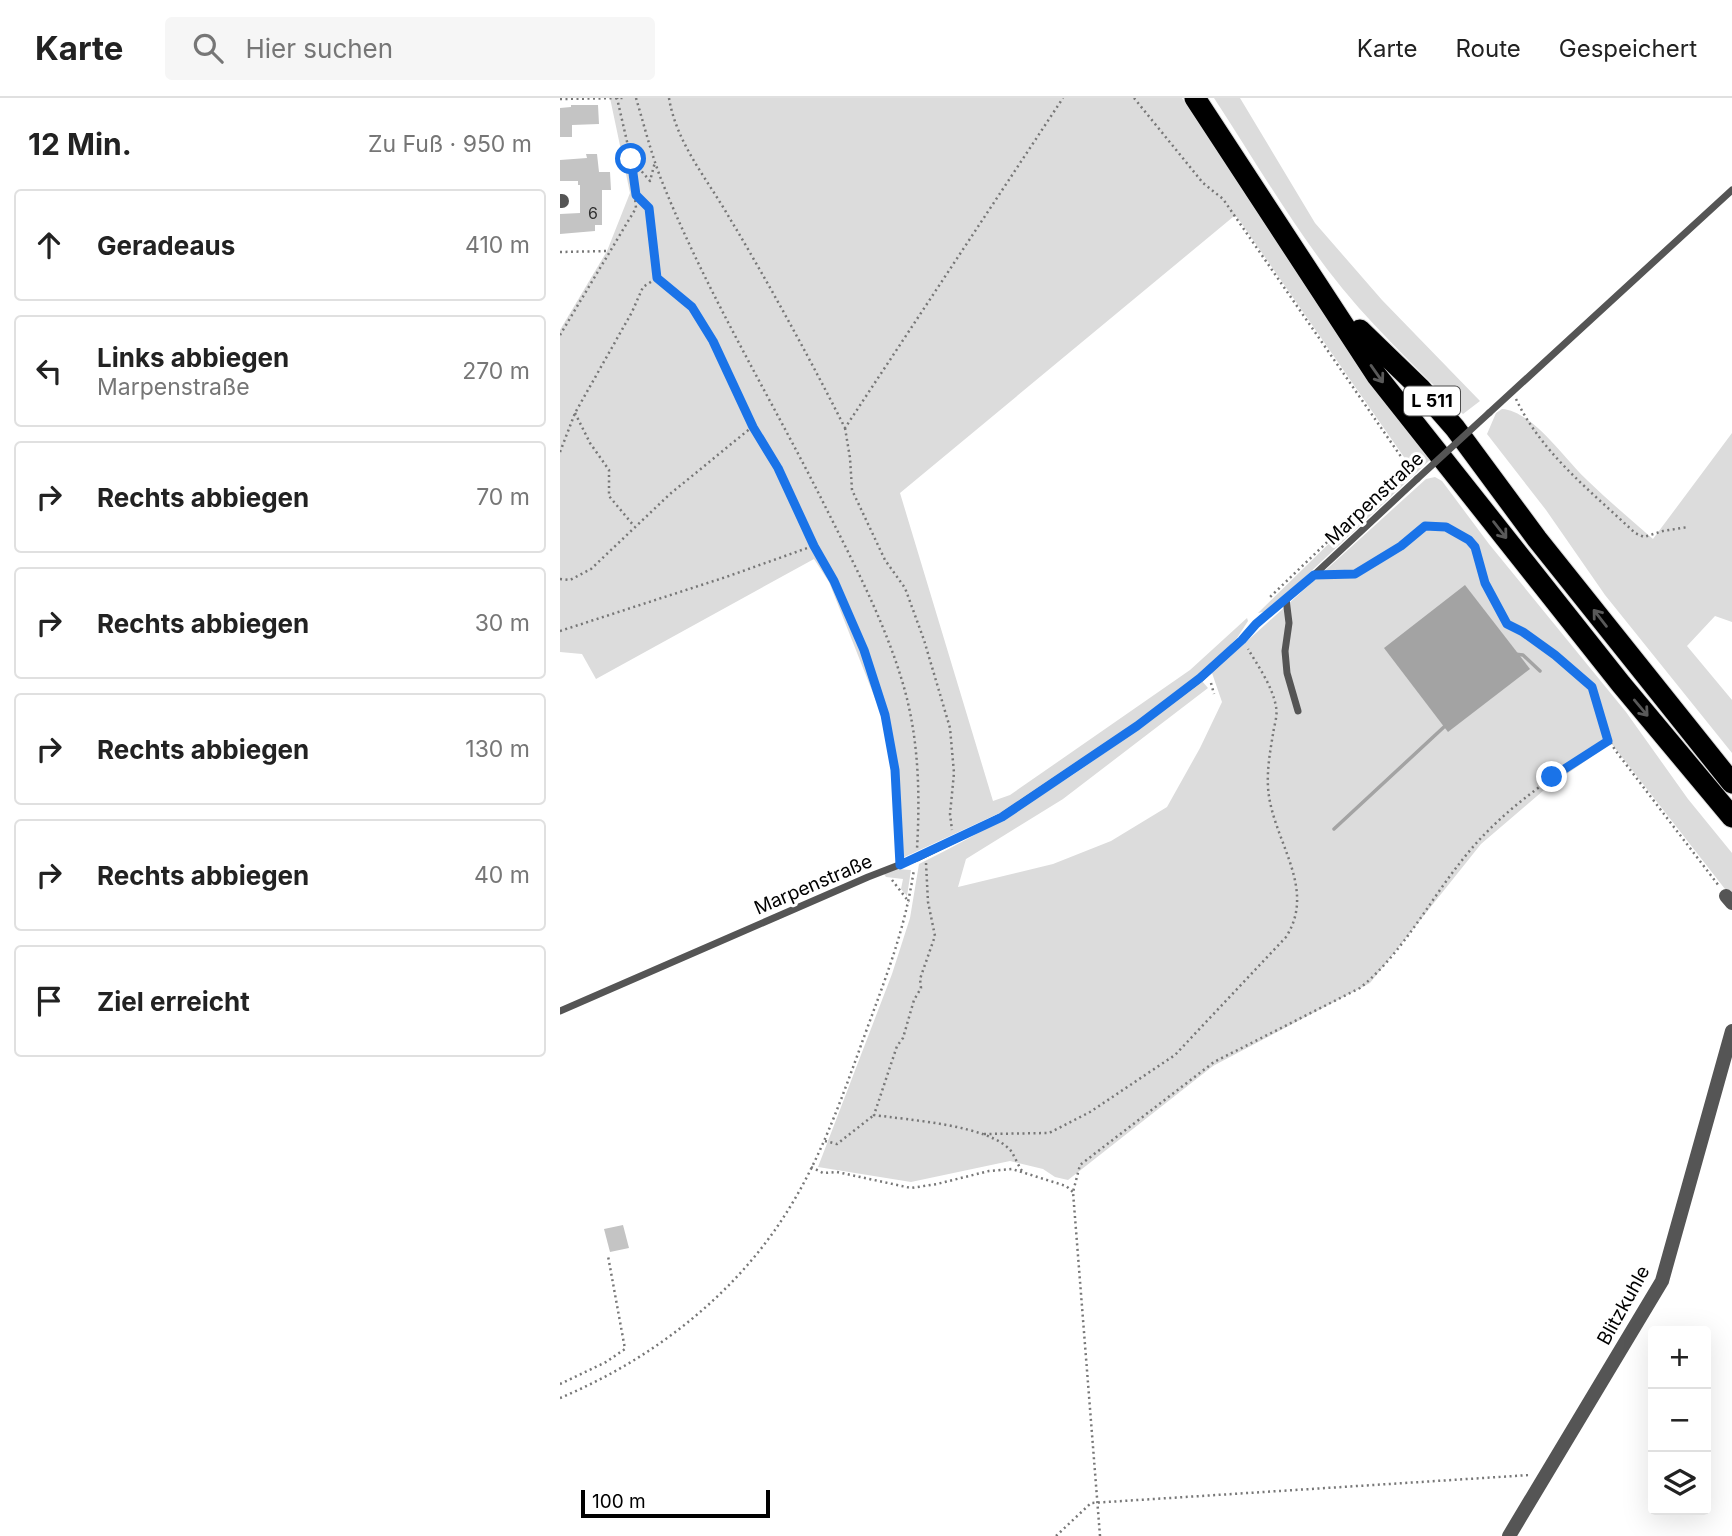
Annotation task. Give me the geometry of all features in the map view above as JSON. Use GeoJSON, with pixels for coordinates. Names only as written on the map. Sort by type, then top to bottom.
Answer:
{"type":"FeatureCollection","features":[{"type":"Feature","properties":{"kind":"highway","name":"L 511"},"geometry":{"type":"LineString","coordinates":[[1195,98],[1377,376],[1621,684],[1732,817]]}},
{"type":"Feature","properties":{"kind":"highway","name":"L 511"},"geometry":{"type":"LineString","coordinates":[[1313,275],[1371,344],[1420,388],[1455,428],[1545,549],[1732,783]]}},
{"type":"Feature","properties":{"kind":"street","name":"Blitzkuhle"},"geometry":{"type":"LineString","coordinates":[[1509,1536],[1662,1281],[1732,1031]]}},
{"type":"Feature","properties":{"kind":"lane","name":"Marpenstraße"},"geometry":{"type":"LineString","coordinates":[[560,1011],[951,842],[1024,804],[1126,734],[1200,678],[1732,190]]}},
{"type":"Feature","properties":{"kind":"lane"},"geometry":{"type":"LineString","coordinates":[[1286,599],[1289,623],[1285,651],[1287,673],[1298,711]]}},
{"type":"Feature","properties":{"kind":"path"},"geometry":{"type":"LineString","coordinates":[[560,335],[636,208],[631,159],[617,98]]}},
{"type":"Feature","properties":{"kind":"path"},"geometry":{"type":"LineString","coordinates":[[560,99],[626,98]]}},
{"type":"Feature","properties":{"kind":"path"},"geometry":{"type":"LineString","coordinates":[[560,1398],[618,1371],[693,1318],[755,1256],[789,1208],[824,1141],[892,961],[909,902],[917,858],[918,761],[905,693],[890,643],[804,464],[688,239],[655,161],[636,98]]}},
{"type":"Feature","properties":{"kind":"path"},"geometry":{"type":"LineString","coordinates":[[669,98],[672,117],[693,161],[726,212],[845,428],[852,490],[885,560],[905,588],[924,640],[950,728],[954,772],[950,814],[951,842]]}},
{"type":"Feature","properties":{"kind":"path"},"geometry":{"type":"LineString","coordinates":[[845,428],[1063,98]]}},
{"type":"Feature","properties":{"kind":"path"},"geometry":{"type":"LineString","coordinates":[[1134,98],[1203,183],[1223,199],[1404,461],[1399,473],[1263,604]]}},
{"type":"Feature","properties":{"kind":"path"},"geometry":{"type":"LineString","coordinates":[[631,159],[650,181],[655,161]]}},
{"type":"Feature","properties":{"kind":"path"},"geometry":{"type":"LineString","coordinates":[[636,195],[649,208],[657,278],[692,307],[713,341],[753,427],[778,468],[814,546],[834,581],[864,650],[885,715],[895,770],[900,865]]}},
{"type":"Feature","properties":{"kind":"path"},"geometry":{"type":"LineString","coordinates":[[560,252],[610,251]]}},
{"type":"Feature","properties":{"kind":"path"},"geometry":{"type":"LineString","coordinates":[[560,452],[575,413],[626,324],[643,286],[657,278]]}},
{"type":"Feature","properties":{"kind":"path"},"geometry":{"type":"LineString","coordinates":[[1513,393],[1532,430],[1551,453],[1636,533],[1644,537],[1688,527]]}},
{"type":"Feature","properties":{"kind":"path"},"geometry":{"type":"LineString","coordinates":[[575,413],[590,443],[609,470],[609,496],[634,526]]}},
{"type":"Feature","properties":{"kind":"path"},"geometry":{"type":"LineString","coordinates":[[560,579],[570,580],[591,569],[670,494],[753,427]]}},
{"type":"Feature","properties":{"kind":"path"},"geometry":{"type":"LineString","coordinates":[[1314,575],[1355,574],[1401,546],[1425,526],[1446,527],[1462,534],[1475,547],[1485,583],[1507,624],[1555,655],[1592,687],[1608,741],[1729,899]]}},
{"type":"Feature","properties":{"kind":"path"},"geometry":{"type":"LineString","coordinates":[[560,631],[814,546]]}},
{"type":"Feature","properties":{"kind":"path"},"geometry":{"type":"LineString","coordinates":[[984,1134],[1049,1132],[1090,1112],[1165,1062],[1194,1035],[1286,937],[1293,926],[1299,898],[1294,872],[1273,814],[1268,789],[1268,759],[1277,709],[1261,671],[1242,640]]}},
{"type":"Feature","properties":{"kind":"path"},"geometry":{"type":"LineString","coordinates":[[1100,1536],[1073,1192],[1080,1165],[1214,1062],[1349,994],[1371,979],[1431,905],[1463,858],[1495,824],[1552,777],[1608,741]]}},
{"type":"Feature","properties":{"kind":"path"},"geometry":{"type":"LineString","coordinates":[[824,1141],[837,1144],[874,1115],[914,1000],[921,988],[920,979],[935,936],[928,902],[925,854]]}},
{"type":"Feature","properties":{"kind":"path"},"geometry":{"type":"LineString","coordinates":[[892,880],[909,902]]}},
{"type":"Feature","properties":{"kind":"path"},"geometry":{"type":"LineString","coordinates":[[874,1115],[946,1124],[984,1134],[1010,1149],[1022,1171]]}},
{"type":"Feature","properties":{"kind":"path"},"geometry":{"type":"LineString","coordinates":[[811,1167],[823,1173],[837,1172],[911,1188],[989,1171],[1012,1169],[1066,1186],[1073,1192]]}},
{"type":"Feature","properties":{"kind":"path"},"geometry":{"type":"LineString","coordinates":[[560,1384],[606,1362],[625,1349],[608,1256]]}},
{"type":"Feature","properties":{"kind":"path"},"geometry":{"type":"LineString","coordinates":[[1056,1536],[1091,1503],[1544,1475]]}},
{"type":"Feature","properties":{"kind":"shaded area"},"geometry":{"type":"Polygon","coordinates":[[[610,98],[1182,98],[1357,363],[1430,460],[1275,605],[1258,613],[1406,468],[1406,460],[1237,217],[1233,217],[900,493],[993,801],[1010,795],[1190,670],[1247,618],[1248,621],[1237,638],[1204,671],[1143,718],[1006,810],[896,861],[893,770],[882,716],[829,582],[814,559],[596,679],[582,654],[560,652],[560,330],[607,251],[630,193],[610,98]]]}},
{"type":"Feature","properties":{"kind":"shaded area"},"geometry":{"type":"Polygon","coordinates":[[[1214,98],[1240,98],[1315,223],[1382,300],[1480,401],[1463,414],[1392,344],[1359,307],[1297,227],[1214,98]]]}},
{"type":"Feature","properties":{"kind":"shaded area"},"geometry":{"type":"Polygon","coordinates":[[[1502,409],[1514,412],[1537,427],[1588,481],[1653,539],[1732,433],[1732,622],[1715,616],[1687,646],[1732,700],[1732,753],[1605,595],[1546,510],[1487,434],[1496,413],[1502,409]]]}},
{"type":"Feature","properties":{"kind":"shaded area"},"geometry":{"type":"Polygon","coordinates":[[[1435,477],[1442,481],[1489,544],[1626,712],[1688,799],[1732,853],[1732,898],[1611,743],[1544,790],[1481,844],[1370,983],[1213,1066],[1068,1180],[1055,1177],[1043,1169],[1010,1161],[911,1182],[818,1167],[892,974],[910,918],[919,864],[957,845],[1065,780],[1202,681],[1208,688],[1063,799],[966,859],[958,887],[1053,864],[1111,841],[1167,807],[1222,702],[1212,673],[1426,479],[1435,477]]]}},
{"type":"Feature","properties":{"kind":"shaded area"},"geometry":{"type":"Polygon","coordinates":[[[1465,585],[1530,669],[1448,732],[1384,648],[1465,585]]]}},
{"type":"Feature","properties":{"kind":"shaded area"},"geometry":{"type":"Polygon","coordinates":[[[897,869],[911,870],[907,896],[901,889],[903,879],[886,877],[884,874],[897,869]]]}},
{"type":"Feature","properties":{"kind":"building"},"geometry":{"type":"Polygon","coordinates":[[[571,105],[598,105],[599,124],[572,125],[572,137],[560,137],[560,108],[571,105]]]}},
{"type":"Feature","properties":{"kind":"building"},"geometry":{"type":"Polygon","coordinates":[[[586,154],[597,154],[599,172],[610,172],[611,190],[602,190],[602,225],[595,225],[595,231],[560,234],[560,214],[580,213],[580,185],[578,181],[560,181],[560,160],[587,158],[586,154]]]}},
{"type":"Feature","properties":{"kind":"building"},"geometry":{"type":"Polygon","coordinates":[[[623,1225],[629,1248],[610,1252],[604,1229],[623,1225]]]}},
{"type":"Feature","properties":{"kind":"waterway"},"geometry":{"type":"LineString","coordinates":[[1514,654],[1523,655],[1540,671]]}},
{"type":"Feature","properties":{"kind":"waterway"},"geometry":{"type":"LineString","coordinates":[[1334,829],[1445,726]]}},
{"type":"Feature","properties":{"kind":"route"},"geometry":{"type":"LineString","coordinates":[[631,159],[636,195],[649,208],[657,278],[692,307],[713,341],[753,427],[778,468],[814,546],[834,581],[864,650],[885,715],[895,770],[900,865],[1002,817],[1137,726],[1200,678],[1256,624],[1314,575],[1355,574],[1401,546],[1425,526],[1435,524],[1462,534],[1475,547],[1485,583],[1507,624],[1555,655],[1592,687],[1608,741],[1552,777]]}}]}
